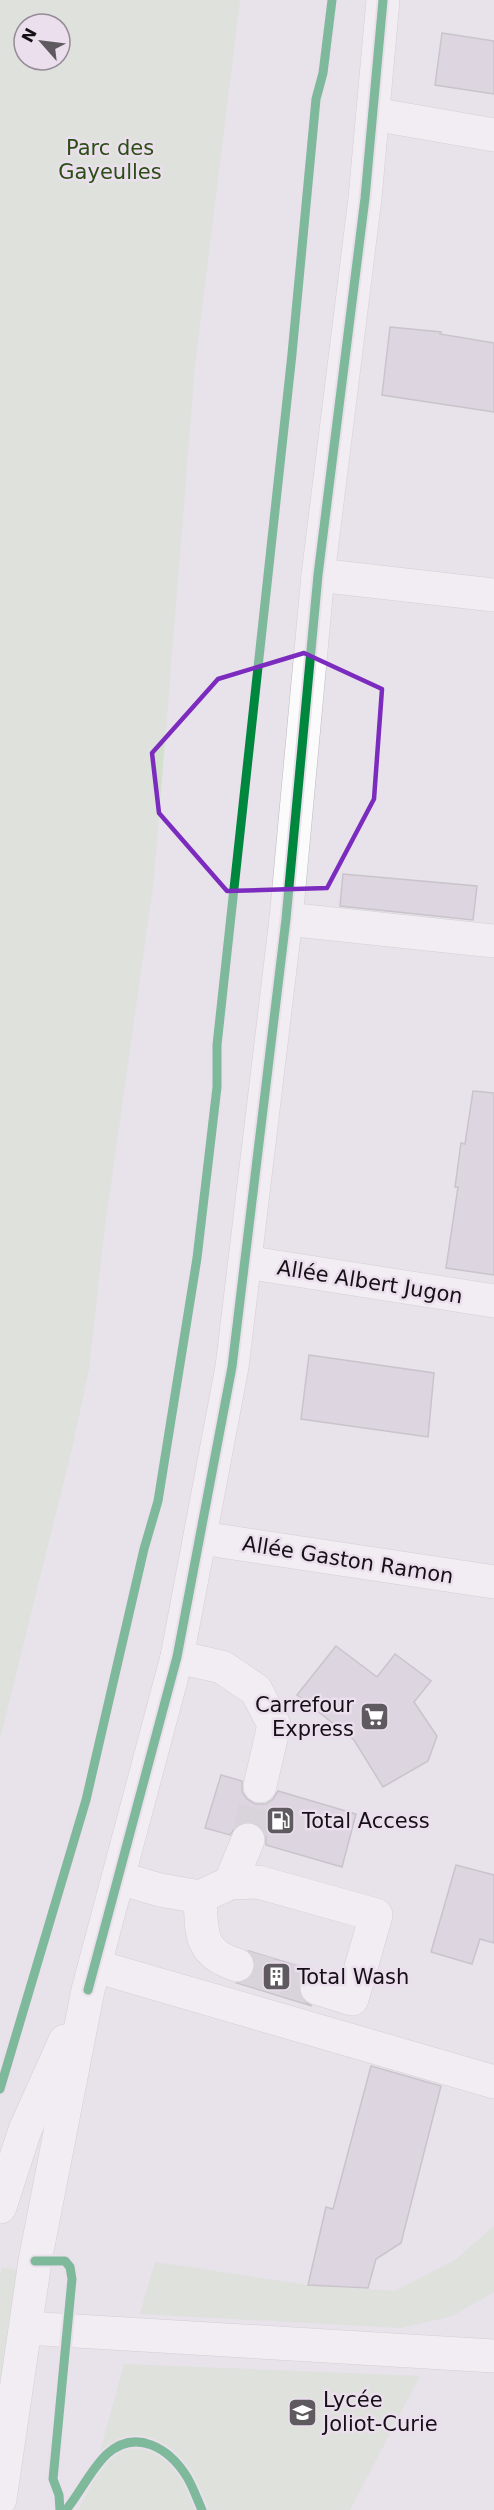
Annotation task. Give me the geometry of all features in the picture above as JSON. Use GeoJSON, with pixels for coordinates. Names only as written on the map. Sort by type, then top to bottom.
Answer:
{"type":"FeatureCollection","features":[{"type":"Feature","properties":{"kind":"main road"},"geometry":{"type":"LineString","coordinates":[[0,2499],[35,2261],[92,1978],[177,1657],[232,1367],[286,919],[318,575],[364,210],[383,0]]}},
{"type":"Feature","properties":{"kind":"main road"},"geometry":{"type":"LineString","coordinates":[[373,114],[494,135]]}},
{"type":"Feature","properties":{"kind":"main road"},"geometry":{"type":"LineString","coordinates":[[318,575],[494,595]]}},
{"type":"Feature","properties":{"kind":"main road"},"geometry":{"type":"LineString","coordinates":[[286,919],[494,941]]}},
{"type":"Feature","properties":{"kind":"main road","name":"Allée Albert Jugon"},"geometry":{"type":"LineString","coordinates":[[245,1262],[494,1301]]}},
{"type":"Feature","properties":{"kind":"main road","name":"Allée Gaston Ramon"},"geometry":{"type":"LineString","coordinates":[[201,1538],[494,1582]]}},
{"type":"Feature","properties":{"kind":"main road"},"geometry":{"type":"LineString","coordinates":[[177,1657],[222,1667],[256,1690],[274,1725],[260,1786]]}},
{"type":"Feature","properties":{"kind":"main road"},"geometry":{"type":"LineString","coordinates":[[230,1883],[248,1840]]}},
{"type":"Feature","properties":{"kind":"main road"},"geometry":{"type":"LineString","coordinates":[[119,1878],[160,1890],[200,1897],[230,1883],[258,1882],[376,1915],[352,1999],[317,1988]]}},
{"type":"Feature","properties":{"kind":"main road"},"geometry":{"type":"LineString","coordinates":[[200,1897],[202,1938],[219,1960],[237,1965]]}},
{"type":"Feature","properties":{"kind":"main road"},"geometry":{"type":"LineString","coordinates":[[92,1978],[494,2082]]}},
{"type":"Feature","properties":{"kind":"main road"},"geometry":{"type":"LineString","coordinates":[[0,2207],[25,2130],[92,1978]]}},
{"type":"Feature","properties":{"kind":"main road"},"geometry":{"type":"LineString","coordinates":[[26,2328],[494,2356]]}},
{"type":"Feature","properties":{"kind":"highlighted area"},"geometry":{"type":"Polygon","coordinates":[[[304,653],[382,689],[374,799],[327,888],[227,891],[159,813],[152,753],[218,679],[304,653]]]}},
{"type":"Feature","properties":{"kind":"green space","name":"Parc des Gayeulles"},"geometry":{"type":"Polygon","coordinates":[[[0,0],[240,0],[195,366],[154,879],[105,1226],[89,1369],[72,1448],[0,1739],[0,0]]]}},
{"type":"Feature","properties":{"kind":"green space"},"geometry":{"type":"Polygon","coordinates":[[[494,2226],[494,2292],[452,2316],[401,2328],[140,2314],[155,2262],[308,2285],[395,2291],[455,2260],[494,2226]]]}},
{"type":"Feature","properties":{"kind":"green space"},"geometry":{"type":"Polygon","coordinates":[[[2,2267],[17,2270],[0,2384],[0,2276],[2,2267]]]}},
{"type":"Feature","properties":{"kind":"green space"},"geometry":{"type":"Polygon","coordinates":[[[124,2364],[420,2376],[350,2510],[78,2510],[90,2488],[124,2364]]]}},
{"type":"Feature","properties":{"kind":"building"},"geometry":{"type":"Polygon","coordinates":[[[442,33],[494,41],[494,94],[435,85],[442,33]]]}},
{"type":"Feature","properties":{"kind":"building"},"geometry":{"type":"Polygon","coordinates":[[[390,327],[441,332],[440,334],[494,343],[494,412],[382,395],[390,327]]]}},
{"type":"Feature","properties":{"kind":"building"},"geometry":{"type":"Polygon","coordinates":[[[343,874],[477,886],[473,920],[340,906],[343,874]]]}},
{"type":"Feature","properties":{"kind":"building"},"geometry":{"type":"Polygon","coordinates":[[[473,1091],[494,1093],[494,1275],[446,1268],[458,1187],[455,1187],[461,1143],[465,1144],[473,1091]]]}},
{"type":"Feature","properties":{"kind":"building"},"geometry":{"type":"Polygon","coordinates":[[[309,1355],[434,1373],[428,1437],[301,1419],[309,1355]]]}},
{"type":"Feature","properties":{"kind":"building","name":"Carrefour Express"},"geometry":{"type":"Polygon","coordinates":[[[336,1646],[377,1677],[395,1654],[431,1681],[414,1702],[437,1736],[428,1761],[383,1787],[354,1740],[297,1695],[336,1646]]]}},
{"type":"Feature","properties":{"kind":"building","name":"Total Access"},"geometry":{"type":"Polygon","coordinates":[[[221,1775],[242,1781],[242,1792],[255,1804],[266,1804],[278,1791],[356,1814],[342,1867],[266,1845],[263,1829],[255,1823],[246,1821],[237,1825],[230,1835],[205,1828],[221,1775]]]}},
{"type":"Feature","properties":{"kind":"building"},"geometry":{"type":"Polygon","coordinates":[[[456,1865],[494,1875],[494,1943],[480,1939],[472,1964],[431,1952],[456,1865]]]}},
{"type":"Feature","properties":{"kind":"building","name":"Total Wash"},"geometry":{"type":"Polygon","coordinates":[[[249,1951],[312,1970],[299,1982],[299,1991],[303,2000],[312,2006],[237,1983],[248,1980],[255,1971],[255,1962],[249,1951]]]}},
{"type":"Feature","properties":{"kind":"building"},"geometry":{"type":"Polygon","coordinates":[[[371,2066],[441,2086],[401,2243],[376,2259],[368,2288],[308,2285],[326,2207],[333,2209],[371,2066]]]}},
{"type":"Feature","properties":{"kind":"tunnel"},"geometry":{"type":"LineString","coordinates":[[248,1840],[260,1786]]}},
{"type":"Feature","properties":{"kind":"tunnel"},"geometry":{"type":"LineString","coordinates":[[237,1965],[317,1988]]}},
{"type":"Feature","properties":{"kind":"cycle path"},"geometry":{"type":"LineString","coordinates":[[0,2089],[86,1800],[144,1549],[158,1501],[197,1258],[217,1087],[217,1045],[292,354],[316,99],[323,73],[332,0]]}},
{"type":"Feature","properties":{"kind":"cycle path"},"geometry":{"type":"LineString","coordinates":[[88,1990],[177,1657],[232,1367],[286,919],[318,575],[365,198],[383,0]]}},
{"type":"Feature","properties":{"kind":"cycle path"},"geometry":{"type":"LineString","coordinates":[[35,2261],[65,2261],[70,2267],[72,2279],[53,2479],[59,2495],[60,2510]]}},
{"type":"Feature","properties":{"kind":"cycle path"},"geometry":{"type":"LineString","coordinates":[[66,2510],[107,2454],[118,2446],[140,2442],[161,2450],[180,2467],[202,2510]]}},
{"type":"Feature","properties":{"kind":"place","name":"Carrefour Express"},"geometry":{"type":"Point","coordinates":[375,1717]}},
{"type":"Feature","properties":{"kind":"place","name":"Total Access"},"geometry":{"type":"Point","coordinates":[281,1821]}},
{"type":"Feature","properties":{"kind":"place","name":"Total Wash"},"geometry":{"type":"Point","coordinates":[276,1977]}},
{"type":"Feature","properties":{"kind":"place","name":"Lycée Joliot-Curie"},"geometry":{"type":"Point","coordinates":[302,2412]}}]}
